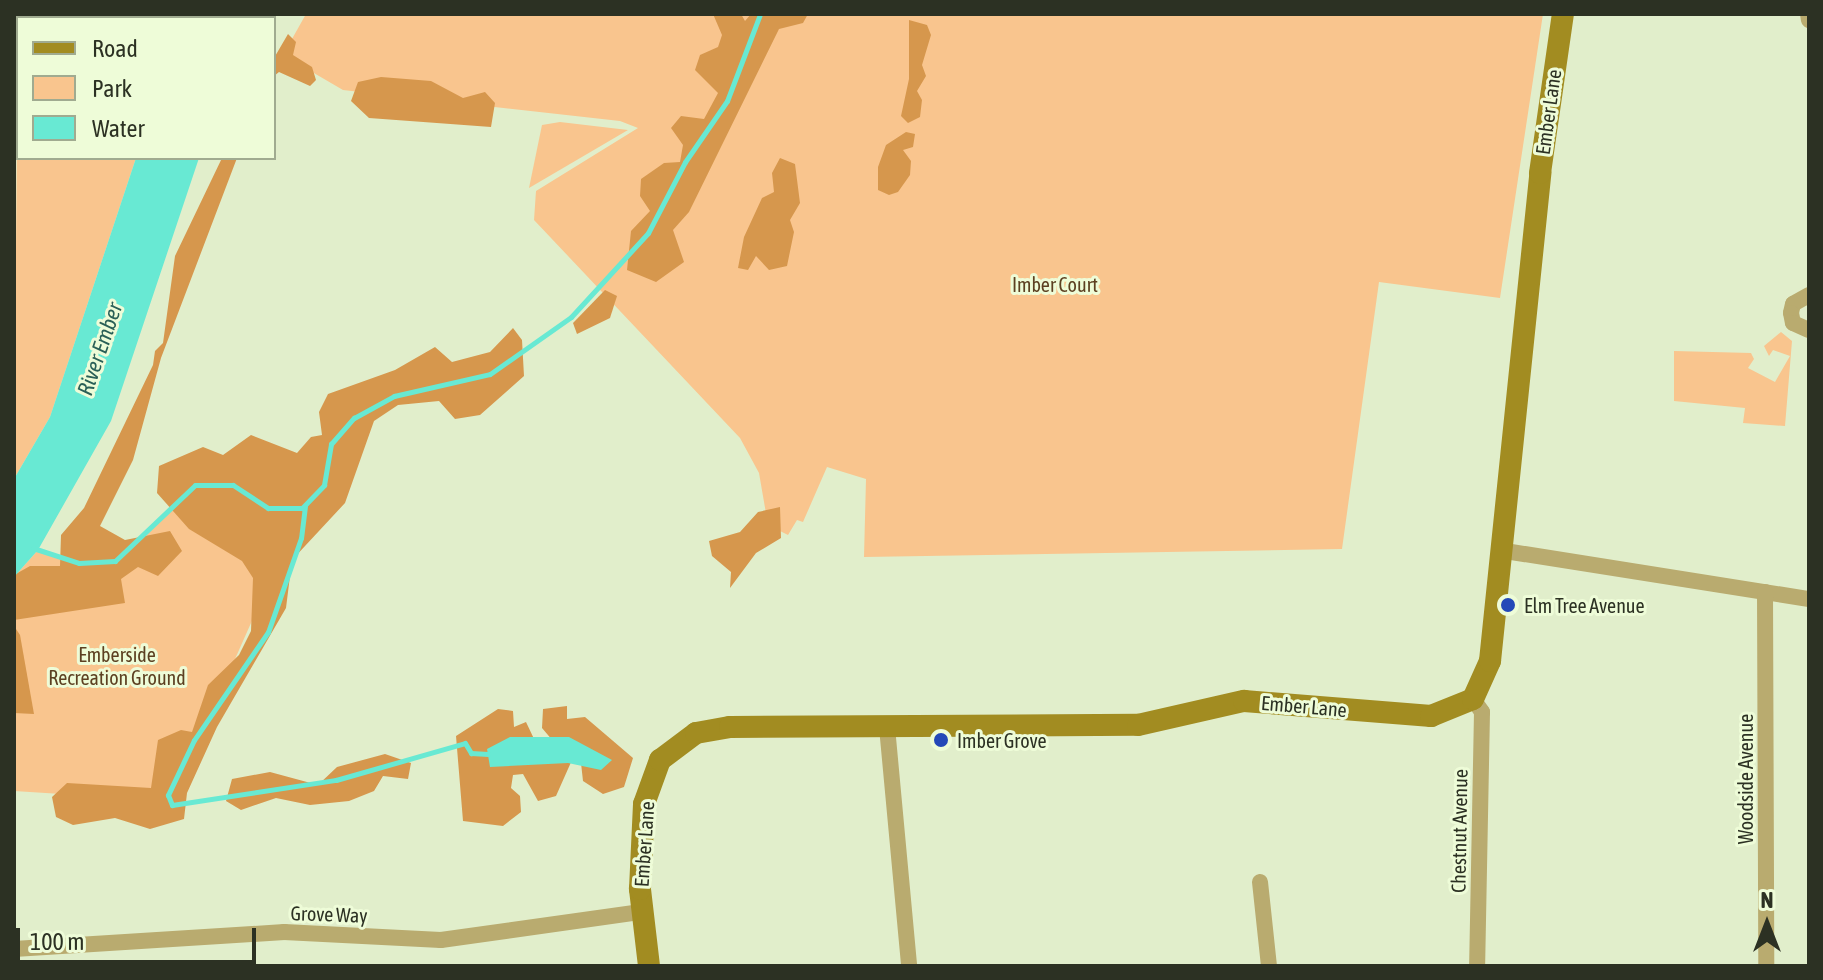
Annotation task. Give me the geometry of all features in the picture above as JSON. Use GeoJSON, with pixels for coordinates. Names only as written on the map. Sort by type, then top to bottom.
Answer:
{"type":"FeatureCollection","features":[{"type":"Feature","properties":{"kind":"main road","name":"Ember Lane"},"geometry":{"type":"LineString","coordinates":[[649,966],[641,912],[640,845],[648,789],[660,760],[682,740],[730,727],[1138,725],[1244,701],[1431,716],[1473,699],[1488,670],[1540,173],[1563,14]]}},
{"type":"Feature","properties":{"kind":"street"},"geometry":{"type":"LineString","coordinates":[[1809,283],[1809,295],[1793,304],[1791,313],[1793,323],[1809,330]]}},
{"type":"Feature","properties":{"kind":"street"},"geometry":{"type":"LineString","coordinates":[[1499,550],[1809,599]]}},
{"type":"Feature","properties":{"kind":"street","name":"Woodside Avenue"},"geometry":{"type":"LineString","coordinates":[[1765,592],[1766,966]]}},
{"type":"Feature","properties":{"kind":"street","name":"Chestnut Avenue"},"geometry":{"type":"LineString","coordinates":[[1473,699],[1482,712],[1477,966]]}},
{"type":"Feature","properties":{"kind":"street"},"geometry":{"type":"LineString","coordinates":[[887,727],[909,966]]}},
{"type":"Feature","properties":{"kind":"street"},"geometry":{"type":"LineString","coordinates":[[1260,882],[1269,966]]}},
{"type":"Feature","properties":{"kind":"street","name":"Grove Way"},"geometry":{"type":"LineString","coordinates":[[14,949],[284,932],[441,940],[641,912]]}},
{"type":"Feature","properties":{"kind":"green space"},"geometry":{"type":"Polygon","coordinates":[[[30,14],[200,14],[112,16],[27,16],[30,14]]]}},
{"type":"Feature","properties":{"kind":"green space","name":"Imber Court"},"geometry":{"type":"Polygon","coordinates":[[[306,14],[1543,14],[1500,298],[1379,282],[1342,549],[864,557],[866,479],[827,467],[803,522],[797,520],[788,535],[768,525],[759,473],[740,438],[534,220],[536,191],[638,128],[620,121],[343,90],[283,55],[306,14]]]}},
{"type":"Feature","properties":{"kind":"green space"},"geometry":{"type":"Polygon","coordinates":[[[560,122],[628,130],[529,188],[542,125],[560,122]]]}},
{"type":"Feature","properties":{"kind":"green space"},"geometry":{"type":"Polygon","coordinates":[[[17,160],[135,160],[50,417],[14,479],[17,160]]]}},
{"type":"Feature","properties":{"kind":"green space"},"geometry":{"type":"Polygon","coordinates":[[[1781,332],[1792,341],[1785,426],[1743,423],[1745,408],[1674,401],[1674,351],[1751,353],[1754,359],[1748,368],[1775,382],[1790,356],[1773,350],[1769,356],[1764,346],[1781,332]]]}},
{"type":"Feature","properties":{"kind":"green space","name":"Emberside Recreation Ground"},"geometry":{"type":"Polygon","coordinates":[[[195,485],[302,508],[172,801],[14,791],[14,577],[38,550],[79,562],[138,544],[195,485]]]}},
{"type":"Feature","properties":{"kind":"shaded area"},"geometry":{"type":"Polygon","coordinates":[[[713,14],[741,14],[745,21],[751,14],[808,14],[803,23],[779,29],[689,212],[673,230],[684,262],[656,282],[627,270],[631,231],[650,211],[640,196],[641,179],[664,163],[680,162],[683,145],[671,128],[681,116],[704,119],[718,93],[695,70],[700,55],[718,47],[722,35],[713,14]]]}},
{"type":"Feature","properties":{"kind":"shaded area"},"geometry":{"type":"Polygon","coordinates":[[[909,20],[927,25],[931,35],[922,65],[926,76],[917,91],[922,100],[920,117],[908,123],[901,116],[909,79],[909,20]]]}},
{"type":"Feature","properties":{"kind":"shaded area"},"geometry":{"type":"Polygon","coordinates":[[[288,34],[296,42],[293,55],[312,67],[316,80],[310,86],[279,72],[276,74],[276,55],[288,34]]]}},
{"type":"Feature","properties":{"kind":"shaded area"},"geometry":{"type":"Polygon","coordinates":[[[381,77],[431,81],[463,98],[485,92],[495,103],[491,127],[369,118],[351,101],[358,82],[381,77]]]}},
{"type":"Feature","properties":{"kind":"shaded area"},"geometry":{"type":"Polygon","coordinates":[[[906,132],[915,134],[913,147],[903,150],[911,161],[910,175],[898,192],[889,195],[878,190],[878,167],[886,145],[906,132]]]}},
{"type":"Feature","properties":{"kind":"shaded area"},"geometry":{"type":"Polygon","coordinates":[[[780,158],[795,164],[800,203],[790,220],[794,232],[787,266],[769,270],[756,256],[748,270],[738,268],[744,237],[762,198],[774,192],[772,173],[780,158]]]}},
{"type":"Feature","properties":{"kind":"shaded area"},"geometry":{"type":"Polygon","coordinates":[[[221,160],[236,160],[161,358],[133,460],[100,526],[125,540],[170,531],[182,551],[158,576],[138,567],[121,579],[125,603],[14,620],[14,575],[30,566],[60,566],[61,535],[84,508],[153,365],[155,351],[163,343],[175,256],[221,160]]]}},
{"type":"Feature","properties":{"kind":"shaded area"},"geometry":{"type":"Polygon","coordinates":[[[605,290],[617,296],[610,318],[577,334],[573,323],[605,290]]]}},
{"type":"Feature","properties":{"kind":"shaded area"},"geometry":{"type":"Polygon","coordinates":[[[513,328],[522,340],[524,376],[480,415],[455,419],[439,401],[398,405],[374,421],[345,503],[292,560],[286,608],[217,727],[187,793],[184,819],[150,829],[115,818],[73,825],[56,817],[52,797],[67,783],[151,788],[158,740],[181,730],[192,732],[208,685],[239,655],[251,631],[253,578],[242,561],[189,529],[157,493],[159,466],[203,447],[223,455],[251,435],[297,453],[311,437],[322,435],[319,412],[328,394],[395,370],[435,347],[452,362],[490,352],[513,328]]]}},
{"type":"Feature","properties":{"kind":"shaded area"},"geometry":{"type":"Polygon","coordinates":[[[780,507],[781,538],[756,553],[730,588],[731,572],[712,556],[709,541],[740,532],[758,512],[780,507]]]}},
{"type":"Feature","properties":{"kind":"shaded area"},"geometry":{"type":"Polygon","coordinates":[[[14,626],[20,635],[34,714],[14,713],[14,626]]]}},
{"type":"Feature","properties":{"kind":"shaded area"},"geometry":{"type":"Polygon","coordinates":[[[567,706],[567,719],[585,717],[633,758],[624,787],[603,794],[583,781],[581,763],[572,760],[556,796],[538,801],[523,774],[513,775],[511,788],[520,796],[521,812],[503,826],[463,821],[456,736],[498,709],[513,711],[514,727],[526,722],[544,760],[559,748],[542,728],[543,709],[567,706]]]}},
{"type":"Feature","properties":{"kind":"shaded area"},"geometry":{"type":"Polygon","coordinates":[[[385,754],[411,763],[408,779],[383,776],[374,791],[349,801],[310,805],[276,798],[241,810],[226,801],[232,779],[270,772],[318,785],[337,767],[385,754]]]}},
{"type":"Feature","properties":{"kind":"water","name":"River Ember"},"geometry":{"type":"Polygon","coordinates":[[[135,160],[198,160],[111,421],[38,550],[14,577],[14,479],[50,417],[135,160]]]}},
{"type":"Feature","properties":{"kind":"water"},"geometry":{"type":"Polygon","coordinates":[[[510,737],[569,737],[612,760],[601,770],[568,763],[490,767],[487,749],[510,737]]]}},
{"type":"Feature","properties":{"kind":"waterway"},"geometry":{"type":"LineString","coordinates":[[33,548],[79,563],[115,561],[195,485],[233,485],[268,508],[302,508],[324,485],[331,444],[354,418],[394,396],[490,374],[571,317],[648,233],[685,162],[727,101],[760,14]]}},
{"type":"Feature","properties":{"kind":"waterway"},"geometry":{"type":"LineString","coordinates":[[305,506],[301,538],[268,632],[194,740],[168,795],[172,805],[336,780],[465,743],[471,753],[488,754]]}},
{"type":"Feature","properties":{"kind":"place","name":"Elm Tree Avenue"},"geometry":{"type":"Point","coordinates":[1508,605]}},
{"type":"Feature","properties":{"kind":"place","name":"Imber Grove"},"geometry":{"type":"Point","coordinates":[941,740]}}]}
